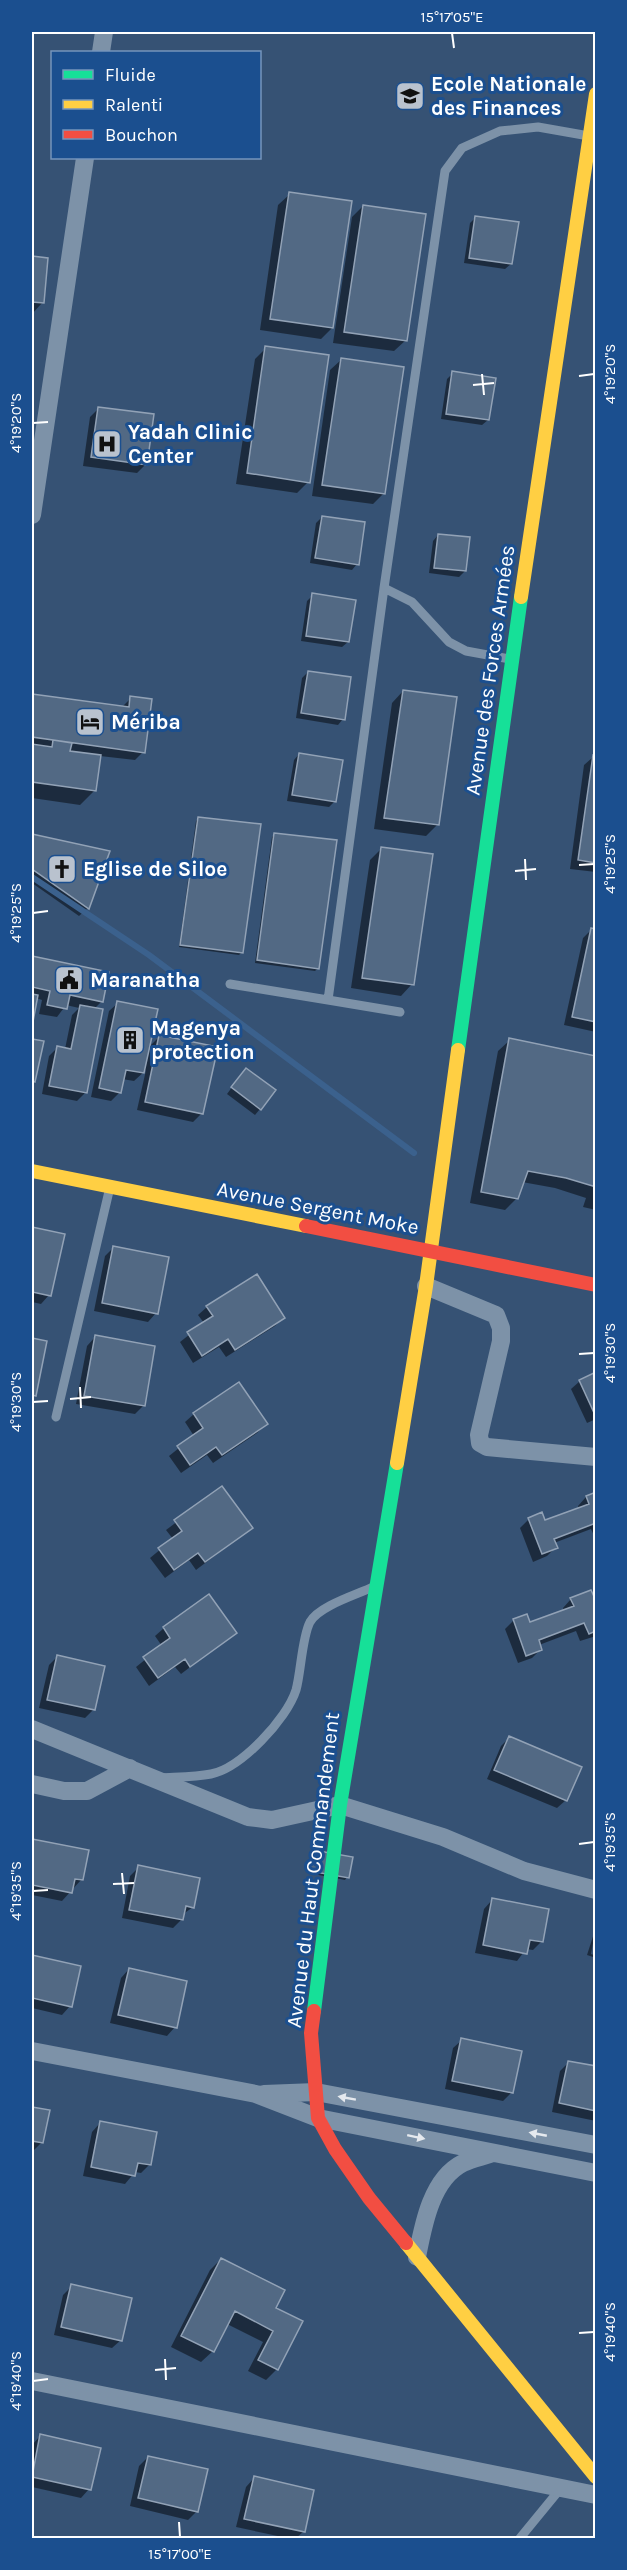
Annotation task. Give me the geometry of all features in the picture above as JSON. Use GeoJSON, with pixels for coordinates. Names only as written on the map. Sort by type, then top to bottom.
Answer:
{"type":"FeatureCollection","features":[{"type":"Feature","properties":{"kind":"street"},"geometry":{"type":"LineString","coordinates":[[101,51],[104,32]]}},
{"type":"Feature","properties":{"kind":"street","name":"Avenue des Forces Armées"},"geometry":{"type":"LineString","coordinates":[[431,1252],[512,659],[596,94]]}},
{"type":"Feature","properties":{"kind":"street"},"geometry":{"type":"LineString","coordinates":[[32,514],[85,159]]}},
{"type":"Feature","properties":{"kind":"street","name":"Avenue Sergent Moke"},"geometry":{"type":"LineString","coordinates":[[32,1171],[596,1285]]}},
{"type":"Feature","properties":{"kind":"street","name":"Avenue du Haut Commandement"},"geometry":{"type":"LineString","coordinates":[[431,1252],[340,1805],[311,2033],[318,2118],[335,2149],[369,2198],[596,2476]]}},
{"type":"Feature","properties":{"kind":"street"},"geometry":{"type":"LineString","coordinates":[[426,1286],[496,1315],[501,1328],[501,1341],[479,1435],[480,1443],[487,1447],[596,1457]]}},
{"type":"Feature","properties":{"kind":"street"},"geometry":{"type":"LineString","coordinates":[[32,1729],[248,1817],[272,1820],[340,1805],[443,1837],[524,1871],[596,1890]]}},
{"type":"Feature","properties":{"kind":"street"},"geometry":{"type":"LineString","coordinates":[[32,1784],[64,1791],[87,1791],[130,1768]]}},
{"type":"Feature","properties":{"kind":"street"},"geometry":{"type":"LineString","coordinates":[[32,2051],[256,2094],[318,2118],[596,2174]]}},
{"type":"Feature","properties":{"kind":"street"},"geometry":{"type":"LineString","coordinates":[[256,2094],[316,2092],[596,2145]]}},
{"type":"Feature","properties":{"kind":"street"},"geometry":{"type":"LineString","coordinates":[[417,2257],[424,2217],[436,2192],[461,2164],[491,2153]]}},
{"type":"Feature","properties":{"kind":"street"},"geometry":{"type":"LineString","coordinates":[[32,2381],[596,2495]]}},
{"type":"Feature","properties":{"kind":"lane"},"geometry":{"type":"LineString","coordinates":[[328,1000],[384,588],[445,171],[462,148],[500,131],[538,127],[589,136]]}},
{"type":"Feature","properties":{"kind":"lane"},"geometry":{"type":"LineString","coordinates":[[384,588],[412,602],[449,642],[466,651],[512,659]]}},
{"type":"Feature","properties":{"kind":"lane"},"geometry":{"type":"LineString","coordinates":[[230,984],[400,1012]]}},
{"type":"Feature","properties":{"kind":"lane"},"geometry":{"type":"LineString","coordinates":[[56,1417],[111,1187]]}},
{"type":"Feature","properties":{"kind":"lane"},"geometry":{"type":"LineString","coordinates":[[155,1778],[211,1774],[228,1769],[240,1761],[286,1713],[293,1698],[310,1623],[319,1612],[375,1586]]}},
{"type":"Feature","properties":{"kind":"lane"},"geometry":{"type":"LineString","coordinates":[[520,2538],[561,2488]]}},
{"type":"Feature","properties":{"kind":"building"},"geometry":{"type":"Polygon","coordinates":[[[289,192],[352,201],[333,328],[270,319],[289,192]]]}},
{"type":"Feature","properties":{"kind":"building"},"geometry":{"type":"Polygon","coordinates":[[[363,205],[426,214],[407,341],[344,332],[363,205]]]}},
{"type":"Feature","properties":{"kind":"building"},"geometry":{"type":"Polygon","coordinates":[[[475,216],[519,222],[512,264],[469,258],[475,216]]]}},
{"type":"Feature","properties":{"kind":"building"},"geometry":{"type":"Polygon","coordinates":[[[32,256],[48,258],[44,303],[32,302],[32,256]]]}},
{"type":"Feature","properties":{"kind":"building"},"geometry":{"type":"Polygon","coordinates":[[[265,346],[329,355],[310,483],[247,473],[265,346]]]}},
{"type":"Feature","properties":{"kind":"building"},"geometry":{"type":"Polygon","coordinates":[[[341,358],[404,367],[385,494],[322,485],[341,358]]]}},
{"type":"Feature","properties":{"kind":"building"},"geometry":{"type":"Polygon","coordinates":[[[452,371],[496,378],[489,420],[446,414],[452,371]]]}},
{"type":"Feature","properties":{"kind":"building"},"geometry":{"type":"Polygon","coordinates":[[[98,407],[154,414],[147,465],[91,457],[98,407]]]}},
{"type":"Feature","properties":{"kind":"building"},"geometry":{"type":"Polygon","coordinates":[[[322,516],[365,522],[359,565],[315,558],[322,516]]]}},
{"type":"Feature","properties":{"kind":"building"},"geometry":{"type":"Polygon","coordinates":[[[438,534],[470,537],[466,571],[434,568],[438,534]]]}},
{"type":"Feature","properties":{"kind":"building"},"geometry":{"type":"Polygon","coordinates":[[[312,593],[356,600],[349,642],[306,636],[312,593]]]}},
{"type":"Feature","properties":{"kind":"building"},"geometry":{"type":"Polygon","coordinates":[[[308,671],[351,677],[345,720],[301,713],[308,671]]]}},
{"type":"Feature","properties":{"kind":"building"},"geometry":{"type":"Polygon","coordinates":[[[403,690],[457,697],[439,825],[384,818],[403,690]]]}},
{"type":"Feature","properties":{"kind":"building","name":"Mériba"},"geometry":{"type":"Polygon","coordinates":[[[32,694],[129,707],[130,696],[152,699],[145,753],[32,737],[32,694]]]}},
{"type":"Feature","properties":{"kind":"building"},"geometry":{"type":"Polygon","coordinates":[[[53,740],[72,743],[70,751],[101,755],[96,791],[32,782],[32,744],[52,747],[53,740]]]}},
{"type":"Feature","properties":{"kind":"building"},"geometry":{"type":"Polygon","coordinates":[[[299,753],[343,760],[336,802],[292,795],[299,753]]]}},
{"type":"Feature","properties":{"kind":"building"},"geometry":{"type":"Polygon","coordinates":[[[593,755],[596,756],[596,863],[578,860],[593,755]]]}},
{"type":"Feature","properties":{"kind":"building"},"geometry":{"type":"Polygon","coordinates":[[[198,817],[261,824],[243,953],[180,945],[198,817]]]}},
{"type":"Feature","properties":{"kind":"building"},"geometry":{"type":"Polygon","coordinates":[[[274,833],[337,840],[319,969],[257,960],[274,833]]]}},
{"type":"Feature","properties":{"kind":"building"},"geometry":{"type":"Polygon","coordinates":[[[32,834],[110,851],[89,909],[32,869],[32,834]]]}},
{"type":"Feature","properties":{"kind":"building"},"geometry":{"type":"Polygon","coordinates":[[[381,847],[433,854],[414,985],[362,978],[381,847]]]}},
{"type":"Feature","properties":{"kind":"building"},"geometry":{"type":"Polygon","coordinates":[[[591,928],[596,929],[596,1022],[572,1017],[591,928]]]}},
{"type":"Feature","properties":{"kind":"building","name":"Maranatha"},"geometry":{"type":"Polygon","coordinates":[[[32,956],[109,972],[103,1002],[70,995],[67,1009],[47,1005],[50,991],[32,987],[32,956]]]}},
{"type":"Feature","properties":{"kind":"building"},"geometry":{"type":"Polygon","coordinates":[[[32,994],[38,995],[32,1027],[32,994]]]}},
{"type":"Feature","properties":{"kind":"building","name":"Magenya protection"},"geometry":{"type":"Polygon","coordinates":[[[117,1001],[158,1009],[144,1073],[126,1070],[121,1093],[99,1088],[117,1001]]]}},
{"type":"Feature","properties":{"kind":"building"},"geometry":{"type":"Polygon","coordinates":[[[80,1005],[103,1009],[87,1093],[49,1086],[57,1046],[71,1049],[80,1005]]]}},
{"type":"Feature","properties":{"kind":"building"},"geometry":{"type":"Polygon","coordinates":[[[159,1035],[218,1047],[203,1114],[145,1102],[159,1035]]]}},
{"type":"Feature","properties":{"kind":"building"},"geometry":{"type":"Polygon","coordinates":[[[509,1038],[596,1056],[596,1187],[566,1178],[528,1171],[518,1199],[481,1192],[509,1038]]]}},
{"type":"Feature","properties":{"kind":"building"},"geometry":{"type":"Polygon","coordinates":[[[32,1039],[44,1041],[35,1082],[32,1081],[32,1039]]]}},
{"type":"Feature","properties":{"kind":"building"},"geometry":{"type":"Polygon","coordinates":[[[246,1068],[276,1090],[261,1110],[231,1087],[246,1068]]]}},
{"type":"Feature","properties":{"kind":"building"},"geometry":{"type":"Polygon","coordinates":[[[32,1227],[65,1234],[51,1296],[32,1292],[32,1227]]]}},
{"type":"Feature","properties":{"kind":"building"},"geometry":{"type":"Polygon","coordinates":[[[113,1246],[169,1257],[158,1314],[102,1303],[113,1246]]]}},
{"type":"Feature","properties":{"kind":"building"},"geometry":{"type":"Polygon","coordinates":[[[257,1274],[285,1318],[235,1350],[228,1339],[202,1356],[187,1332],[213,1316],[206,1306],[257,1274]]]}},
{"type":"Feature","properties":{"kind":"building"},"geometry":{"type":"Polygon","coordinates":[[[95,1335],[155,1346],[145,1406],[84,1396],[95,1335]]]}},
{"type":"Feature","properties":{"kind":"building"},"geometry":{"type":"Polygon","coordinates":[[[32,1338],[47,1341],[36,1396],[32,1395],[32,1338]]]}},
{"type":"Feature","properties":{"kind":"building"},"geometry":{"type":"Polygon","coordinates":[[[596,1372],[596,1415],[595,1415],[579,1380],[596,1372]]]}},
{"type":"Feature","properties":{"kind":"building"},"geometry":{"type":"Polygon","coordinates":[[[239,1382],[268,1424],[222,1455],[216,1447],[190,1465],[177,1446],[203,1428],[193,1413],[239,1382]]]}},
{"type":"Feature","properties":{"kind":"building"},"geometry":{"type":"Polygon","coordinates":[[[222,1486],[253,1528],[205,1562],[198,1553],[174,1570],[158,1548],[182,1531],[174,1520],[222,1486]]]}},
{"type":"Feature","properties":{"kind":"building"},"geometry":{"type":"Polygon","coordinates":[[[596,1492],[596,1523],[554,1539],[558,1548],[542,1554],[528,1518],[542,1512],[545,1520],[589,1504],[586,1496],[596,1492]]]}},
{"type":"Feature","properties":{"kind":"building"},"geometry":{"type":"Polygon","coordinates":[[[591,1590],[596,1601],[596,1631],[589,1634],[584,1623],[539,1640],[542,1650],[526,1656],[513,1619],[527,1614],[530,1622],[574,1606],[570,1598],[591,1590]]]}},
{"type":"Feature","properties":{"kind":"building"},"geometry":{"type":"Polygon","coordinates":[[[209,1594],[237,1633],[190,1667],[185,1659],[158,1678],[143,1657],[170,1638],[163,1627],[209,1594]]]}},
{"type":"Feature","properties":{"kind":"building"},"geometry":{"type":"Polygon","coordinates":[[[57,1655],[105,1666],[95,1710],[47,1700],[57,1655]]]}},
{"type":"Feature","properties":{"kind":"building"},"geometry":{"type":"Polygon","coordinates":[[[509,1736],[582,1767],[567,1801],[494,1770],[509,1736]]]}},
{"type":"Feature","properties":{"kind":"building"},"geometry":{"type":"Polygon","coordinates":[[[32,1839],[89,1850],[83,1880],[75,1879],[72,1893],[32,1885],[32,1839]]]}},
{"type":"Feature","properties":{"kind":"building"},"geometry":{"type":"Polygon","coordinates":[[[313,1850],[353,1857],[349,1878],[309,1871],[313,1850]]]}},
{"type":"Feature","properties":{"kind":"building"},"geometry":{"type":"Polygon","coordinates":[[[138,1865],[200,1878],[194,1908],[186,1906],[183,1920],[129,1910],[138,1865]]]}},
{"type":"Feature","properties":{"kind":"building"},"geometry":{"type":"Polygon","coordinates":[[[492,1898],[549,1909],[543,1942],[530,1940],[527,1954],[483,1945],[492,1898]]]}},
{"type":"Feature","properties":{"kind":"building"},"geometry":{"type":"Polygon","coordinates":[[[32,1955],[81,1966],[72,2007],[32,1998],[32,1955]]]}},
{"type":"Feature","properties":{"kind":"building"},"geometry":{"type":"Polygon","coordinates":[[[129,1968],[187,1981],[177,2028],[118,2015],[129,1968]]]}},
{"type":"Feature","properties":{"kind":"building"},"geometry":{"type":"Polygon","coordinates":[[[461,2038],[522,2051],[513,2093],[452,2081],[461,2038]]]}},
{"type":"Feature","properties":{"kind":"building"},"geometry":{"type":"Polygon","coordinates":[[[568,2061],[596,2066],[596,2111],[559,2103],[568,2061]]]}},
{"type":"Feature","properties":{"kind":"building"},"geometry":{"type":"Polygon","coordinates":[[[32,2107],[50,2110],[43,2143],[32,2141],[32,2107]]]}},
{"type":"Feature","properties":{"kind":"building"},"geometry":{"type":"Polygon","coordinates":[[[100,2121],[157,2132],[151,2165],[138,2163],[135,2176],[91,2167],[100,2121]]]}},
{"type":"Feature","properties":{"kind":"building"},"geometry":{"type":"Polygon","coordinates":[[[221,2258],[285,2290],[276,2308],[303,2321],[278,2370],[258,2360],[273,2331],[235,2311],[214,2352],[181,2336],[221,2258]]]}},
{"type":"Feature","properties":{"kind":"building"},"geometry":{"type":"Polygon","coordinates":[[[71,2284],[132,2298],[122,2341],[61,2327],[71,2284]]]}},
{"type":"Feature","properties":{"kind":"building"},"geometry":{"type":"Polygon","coordinates":[[[40,2434],[101,2448],[91,2490],[32,2477],[40,2434]]]}},
{"type":"Feature","properties":{"kind":"building"},"geometry":{"type":"Polygon","coordinates":[[[148,2456],[208,2469],[198,2512],[138,2498],[148,2456]]]}},
{"type":"Feature","properties":{"kind":"building"},"geometry":{"type":"Polygon","coordinates":[[[254,2476],[314,2490],[305,2532],[244,2519],[254,2476]]]}},
{"type":"Feature","properties":{"kind":"waterway"},"geometry":{"type":"LineString","coordinates":[[32,877],[149,955],[414,1153]]}},
{"type":"Feature","properties":{"kind":"traffic: fast"},"geometry":{"type":"LineString","coordinates":[[458,1050],[521,597]]}},
{"type":"Feature","properties":{"kind":"traffic: fast"},"geometry":{"type":"LineString","coordinates":[[314,2011],[340,1805],[397,1463]]}},
{"type":"Feature","properties":{"kind":"traffic: slow"},"geometry":{"type":"LineString","coordinates":[[521,597],[596,94]]}},
{"type":"Feature","properties":{"kind":"traffic: slow"},"geometry":{"type":"LineString","coordinates":[[397,1463],[426,1286],[458,1050]]}},
{"type":"Feature","properties":{"kind":"traffic: slow"},"geometry":{"type":"LineString","coordinates":[[32,1171],[306,1226]]}},
{"type":"Feature","properties":{"kind":"traffic: slow"},"geometry":{"type":"LineString","coordinates":[[406,2243],[596,2477]]}},
{"type":"Feature","properties":{"kind":"traffic: jam"},"geometry":{"type":"LineString","coordinates":[[306,1226],[596,1285]]}},
{"type":"Feature","properties":{"kind":"traffic: jam"},"geometry":{"type":"LineString","coordinates":[[314,2011],[311,2033],[318,2118],[335,2149],[369,2198],[406,2243]]}},
{"type":"Feature","properties":{"kind":"place","name":"Ecole Nationale des Finances"},"geometry":{"type":"Point","coordinates":[410,96]}},
{"type":"Feature","properties":{"kind":"place","name":"Yadah Clinic Center"},"geometry":{"type":"Point","coordinates":[107,444]}},
{"type":"Feature","properties":{"kind":"place","name":"Mériba"},"geometry":{"type":"Point","coordinates":[90,722]}},
{"type":"Feature","properties":{"kind":"place","name":"Eglise de Siloe"},"geometry":{"type":"Point","coordinates":[62,869]}},
{"type":"Feature","properties":{"kind":"place","name":"Maranatha"},"geometry":{"type":"Point","coordinates":[69,980]}},
{"type":"Feature","properties":{"kind":"place","name":"Magenya protection"},"geometry":{"type":"Point","coordinates":[130,1040]}}]}
